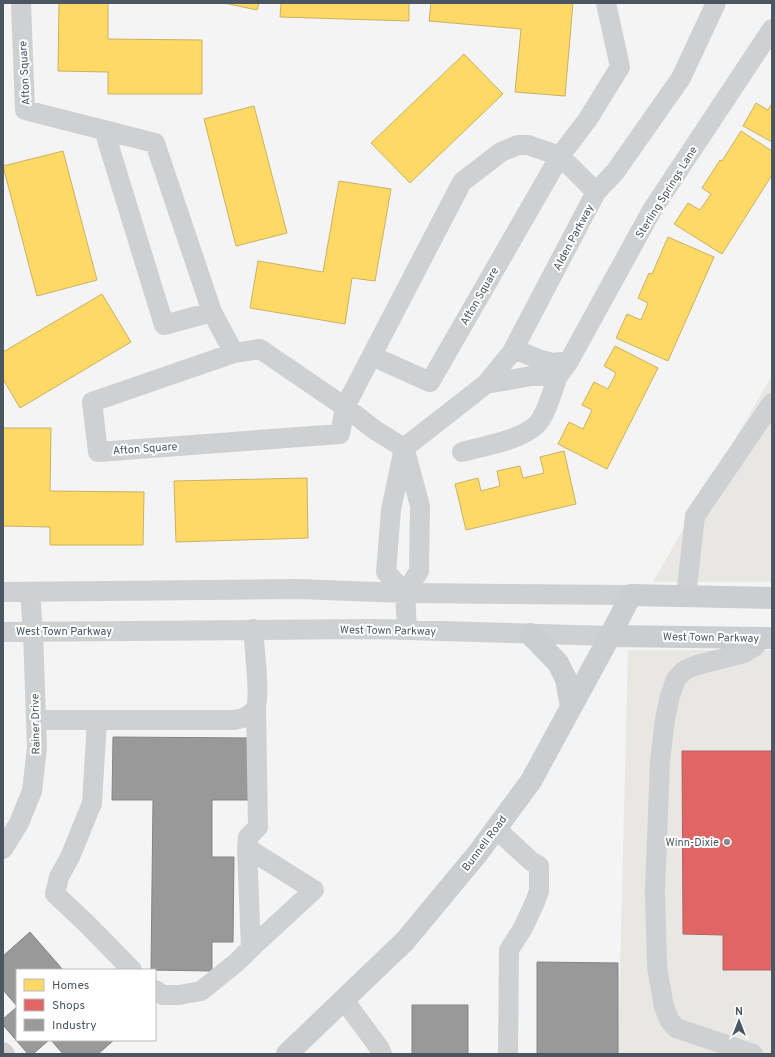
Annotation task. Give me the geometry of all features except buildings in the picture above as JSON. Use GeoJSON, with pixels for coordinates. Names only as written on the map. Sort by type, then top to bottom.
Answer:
{"type":"FeatureCollection","features":[{"type":"Feature","properties":{"kind":"main road"},"geometry":{"type":"LineString","coordinates":[[631,595],[772,598]]}},
{"type":"Feature","properties":{"kind":"main road","name":"Bunnell Road"},"geometry":{"type":"LineString","coordinates":[[287,1054],[405,941],[478,853],[530,780],[610,636],[631,595]]}},
{"type":"Feature","properties":{"kind":"main road"},"geometry":{"type":"LineString","coordinates":[[530,634],[558,663],[566,679],[571,707]]}},
{"type":"Feature","properties":{"kind":"main road","name":"West Town Parkway"},"geometry":{"type":"LineString","coordinates":[[610,636],[766,638]]}},
{"type":"Feature","properties":{"kind":"street","name":"Afton Square"},"geometry":{"type":"LineString","coordinates":[[21,3],[24,110],[155,143],[212,312],[234,353]]}},
{"type":"Feature","properties":{"kind":"street","name":"Afton Square"},"geometry":{"type":"LineString","coordinates":[[372,356],[430,382],[560,156],[588,120],[620,67],[606,3]]}},
{"type":"Feature","properties":{"kind":"street","name":"Alden Parkway"},"geometry":{"type":"LineString","coordinates":[[404,448],[486,384],[514,349],[596,192],[615,172],[681,78],[716,3]]}},
{"type":"Feature","properties":{"kind":"street","name":"Sterling Springs Lane"},"geometry":{"type":"LineString","coordinates":[[462,452],[516,437],[530,431],[541,420],[564,368],[652,210],[772,29]]}},
{"type":"Feature","properties":{"kind":"street"},"geometry":{"type":"LineString","coordinates":[[104,130],[164,325],[212,312]]}},
{"type":"Feature","properties":{"kind":"street","name":"Afton Square"},"geometry":{"type":"LineString","coordinates":[[404,448],[376,430],[345,407],[260,349],[234,353],[92,402],[98,452],[340,434],[345,407],[462,182],[501,152],[518,145],[528,145],[560,156]]}},
{"type":"Feature","properties":{"kind":"street"},"geometry":{"type":"LineString","coordinates":[[560,156],[596,192]]}},
{"type":"Feature","properties":{"kind":"street"},"geometry":{"type":"LineString","coordinates":[[514,349],[564,368]]}},
{"type":"Feature","properties":{"kind":"street"},"geometry":{"type":"LineString","coordinates":[[486,384],[531,376],[564,368]]}},
{"type":"Feature","properties":{"kind":"street"},"geometry":{"type":"LineString","coordinates":[[686,596],[695,516],[772,403]]}},
{"type":"Feature","properties":{"kind":"street"},"geometry":{"type":"LineString","coordinates":[[404,448],[391,510],[386,572],[405,593]]}},
{"type":"Feature","properties":{"kind":"street"},"geometry":{"type":"LineString","coordinates":[[404,448],[420,506],[419,571],[405,593],[407,630]]}},
{"type":"Feature","properties":{"kind":"street"},"geometry":{"type":"LineString","coordinates":[[3,592],[297,589],[405,593],[631,595]]}},
{"type":"Feature","properties":{"kind":"street","name":"Rainer Drive"},"geometry":{"type":"LineString","coordinates":[[3,849],[19,823],[32,791],[36,748],[36,720],[30,592]]}},
{"type":"Feature","properties":{"kind":"street"},"geometry":{"type":"LineString","coordinates":[[251,948],[247,848],[248,837],[258,827],[256,708],[258,695],[253,629]]}},
{"type":"Feature","properties":{"kind":"street","name":"West Town Parkway"},"geometry":{"type":"LineString","coordinates":[[3,632],[253,629],[407,630],[610,636]]}},
{"type":"Feature","properties":{"kind":"street"},"geometry":{"type":"LineString","coordinates":[[753,1054],[676,1028],[670,1021],[664,1008],[657,967],[655,891],[660,761],[665,719],[670,696],[676,679],[685,670],[697,665],[744,653],[766,638]]}},
{"type":"Feature","properties":{"kind":"street"},"geometry":{"type":"LineString","coordinates":[[36,720],[234,720],[247,717],[256,708]]}},
{"type":"Feature","properties":{"kind":"street"},"geometry":{"type":"LineString","coordinates":[[97,720],[92,803],[70,857],[59,877],[55,894],[131,969]]}},
{"type":"Feature","properties":{"kind":"street"},"geometry":{"type":"LineString","coordinates":[[495,828],[530,862],[538,866],[538,891],[535,902],[523,928],[508,950],[508,1054]]}},
{"type":"Feature","properties":{"kind":"street"},"geometry":{"type":"LineString","coordinates":[[156,990],[163,994],[171,995],[201,991],[237,962],[314,890],[247,848]]}},
{"type":"Feature","properties":{"kind":"street"},"geometry":{"type":"LineString","coordinates":[[344,1000],[380,1049],[382,1054]]}},
{"type":"Feature","properties":{"kind":"shaded area"},"geometry":{"type":"Polygon","coordinates":[[[772,375],[772,582],[653,582],[772,375]]]}},
{"type":"Feature","properties":{"kind":"shaded area"},"geometry":{"type":"Polygon","coordinates":[[[628,650],[772,650],[772,1054],[618,1054],[628,650]]]}},
{"type":"Feature","properties":{"kind":"place","name":"Winn-Dixie"},"geometry":{"type":"Point","coordinates":[727,842]}}]}
